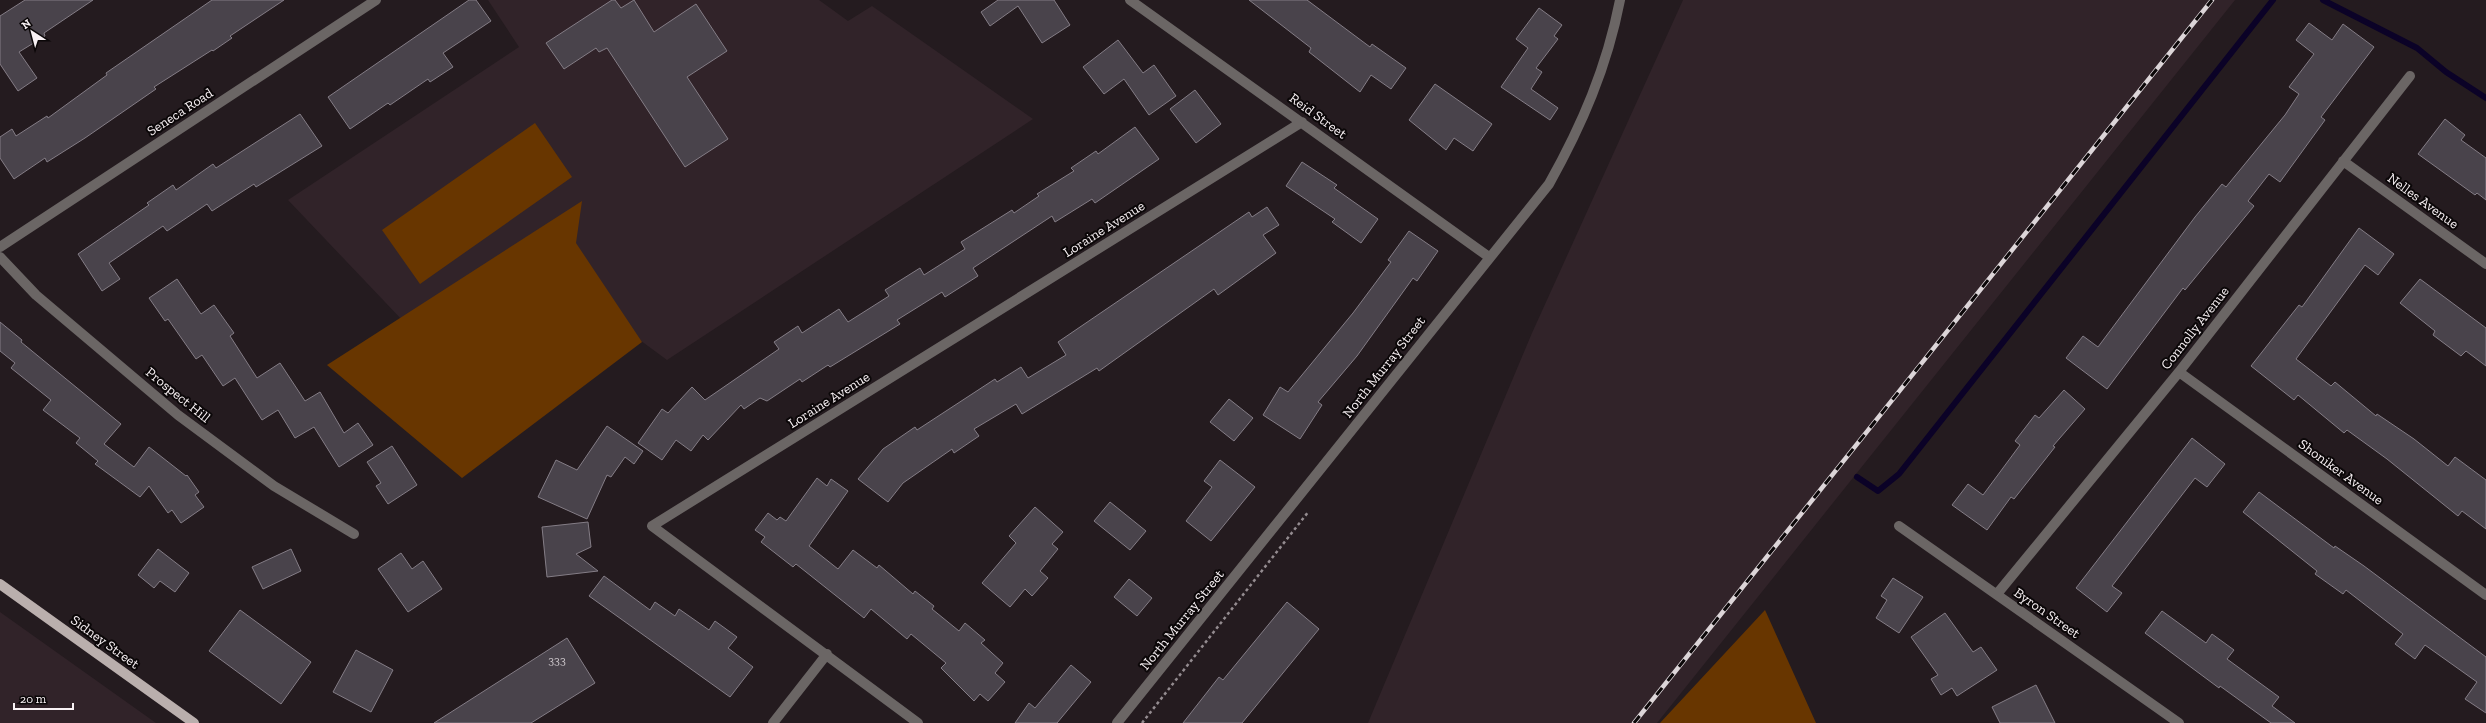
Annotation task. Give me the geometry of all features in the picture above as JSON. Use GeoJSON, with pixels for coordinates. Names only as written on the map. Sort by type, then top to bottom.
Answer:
{"type":"FeatureCollection","features":[{"type":"Feature","properties":{"kind":"main road","name":"Sidney Street"},"geometry":{"type":"LineString","coordinates":[[0,584],[194,723]]}},
{"type":"Feature","properties":{"kind":"street","name":"Seneca Road"},"geometry":{"type":"LineString","coordinates":[[0,247],[376,0]]}},
{"type":"Feature","properties":{"kind":"street","name":"Reid Street"},"geometry":{"type":"LineString","coordinates":[[1130,0],[1489,257]]}},
{"type":"Feature","properties":{"kind":"street","name":"North Murray Street"},"geometry":{"type":"LineString","coordinates":[[1117,723],[1549,184],[1575,137],[1595,89],[1614,28],[1620,0]]}},
{"type":"Feature","properties":{"kind":"street","name":"Connolly Avenue"},"geometry":{"type":"LineString","coordinates":[[1997,594],[2179,372],[2410,76]]}},
{"type":"Feature","properties":{"kind":"street","name":"Loraine Avenue"},"geometry":{"type":"LineString","coordinates":[[918,723],[827,654],[652,526],[1302,122]]}},
{"type":"Feature","properties":{"kind":"street","name":"Nelles Avenue"},"geometry":{"type":"LineString","coordinates":[[2343,161],[2486,264]]}},
{"type":"Feature","properties":{"kind":"street","name":"Prospect Hill"},"geometry":{"type":"LineString","coordinates":[[0,257],[36,295],[178,415],[274,486],[354,534]]}},
{"type":"Feature","properties":{"kind":"street","name":"Shoniker Avenue"},"geometry":{"type":"LineString","coordinates":[[2179,372],[2486,596]]}},
{"type":"Feature","properties":{"kind":"street","name":"Byron Street"},"geometry":{"type":"LineString","coordinates":[[1899,526],[2179,723]]}},
{"type":"Feature","properties":{"kind":"street"},"geometry":{"type":"LineString","coordinates":[[773,723],[827,654]]}},
{"type":"Feature","properties":{"kind":"shaded area"},"geometry":{"type":"Polygon","coordinates":[[[488,0],[819,0],[848,21],[872,6],[1033,119],[667,360],[515,248],[404,322],[288,200],[519,47],[488,0]]]}},
{"type":"Feature","properties":{"kind":"shaded area"},"geometry":{"type":"Polygon","coordinates":[[[1683,0],[2235,0],[1657,723],[1368,723],[1532,333],[1683,0]]]}},
{"type":"Feature","properties":{"kind":"shaded area"},"geometry":{"type":"Polygon","coordinates":[[[535,123],[572,177],[420,284],[382,230],[535,123]]]}},
{"type":"Feature","properties":{"kind":"shaded area"},"geometry":{"type":"Polygon","coordinates":[[[582,201],[576,243],[642,342],[462,478],[327,365],[582,201]]]}},
{"type":"Feature","properties":{"kind":"shaded area"},"geometry":{"type":"Polygon","coordinates":[[[1765,610],[1816,723],[1660,723],[1765,610]]]}},
{"type":"Feature","properties":{"kind":"shaded area"},"geometry":{"type":"Polygon","coordinates":[[[0,612],[156,723],[0,723],[0,612]]]}},
{"type":"Feature","properties":{"kind":"building"},"geometry":{"type":"Polygon","coordinates":[[[25,0],[93,0],[44,33],[45,36],[19,52],[37,78],[18,91],[0,64],[0,16],[25,0]]]}},
{"type":"Feature","properties":{"kind":"building"},"geometry":{"type":"Polygon","coordinates":[[[212,0],[284,0],[230,36],[232,38],[213,51],[212,50],[154,87],[156,89],[85,138],[47,162],[45,158],[14,179],[0,158],[0,137],[12,129],[16,136],[47,116],[48,118],[107,75],[106,73],[212,0]]]}},
{"type":"Feature","properties":{"kind":"building"},"geometry":{"type":"Polygon","coordinates":[[[469,0],[476,0],[491,21],[443,53],[453,67],[430,82],[428,79],[390,105],[388,103],[350,129],[328,97],[469,0]]]}},
{"type":"Feature","properties":{"kind":"building"},"geometry":{"type":"Polygon","coordinates":[[[612,0],[615,0],[621,8],[634,0],[654,32],[696,4],[727,51],[687,77],[728,139],[685,167],[607,48],[599,52],[596,48],[564,69],[546,43],[612,0]]]}},
{"type":"Feature","properties":{"kind":"building"},"geometry":{"type":"Polygon","coordinates":[[[998,0],[1054,0],[1070,25],[1042,43],[1018,6],[990,26],[981,12],[998,0]]]}},
{"type":"Feature","properties":{"kind":"building"},"geometry":{"type":"Polygon","coordinates":[[[1249,0],[1307,0],[1370,47],[1372,44],[1406,68],[1391,89],[1371,75],[1360,92],[1309,52],[1311,48],[1249,0]]]}},
{"type":"Feature","properties":{"kind":"building"},"geometry":{"type":"Polygon","coordinates":[[[1539,8],[1562,25],[1554,36],[1558,39],[1536,68],[1542,72],[1531,89],[1558,108],[1550,120],[1501,87],[1528,48],[1516,39],[1539,8]]]}},
{"type":"Feature","properties":{"kind":"building"},"geometry":{"type":"Polygon","coordinates":[[[2309,23],[2332,40],[2343,24],[2374,47],[2321,117],[2325,120],[2280,182],[2269,174],[2248,201],[2254,206],[2185,290],[2183,288],[2107,389],[2066,358],[2083,336],[2098,347],[2195,217],[2222,184],[2226,187],[2285,115],[2299,94],[2289,87],[2314,54],[2296,40],[2309,23]]]}},
{"type":"Feature","properties":{"kind":"building"},"geometry":{"type":"Polygon","coordinates":[[[1118,40],[1143,73],[1154,65],[1176,96],[1149,115],[1124,79],[1104,94],[1083,67],[1118,40]]]}},
{"type":"Feature","properties":{"kind":"building"},"geometry":{"type":"Polygon","coordinates":[[[1435,84],[1492,124],[1473,151],[1454,138],[1446,150],[1409,120],[1435,84]]]}},
{"type":"Feature","properties":{"kind":"building"},"geometry":{"type":"Polygon","coordinates":[[[1195,90],[1221,124],[1196,143],[1170,109],[1195,90]]]}},
{"type":"Feature","properties":{"kind":"building"},"geometry":{"type":"Polygon","coordinates":[[[300,114],[322,146],[256,187],[254,184],[212,211],[207,204],[167,231],[163,226],[109,263],[120,279],[102,291],[78,254],[149,205],[147,203],[173,185],[176,190],[213,164],[216,168],[300,114]]]}},
{"type":"Feature","properties":{"kind":"building"},"geometry":{"type":"Polygon","coordinates":[[[2445,119],[2465,135],[2461,140],[2486,158],[2486,200],[2477,193],[2475,195],[2418,154],[2445,119]]]}},
{"type":"Feature","properties":{"kind":"building"},"geometry":{"type":"Polygon","coordinates":[[[1135,127],[1159,159],[1095,203],[1092,199],[1055,222],[1052,216],[973,268],[978,276],[945,297],[942,292],[897,320],[900,324],[830,367],[828,365],[802,382],[800,379],[767,401],[760,398],[744,409],[741,405],[708,440],[703,435],[691,451],[676,440],[662,460],[638,443],[662,409],[668,413],[692,387],[705,400],[779,349],[774,342],[798,326],[802,333],[839,309],[848,322],[889,296],[885,290],[920,268],[924,275],[965,249],[961,242],[1012,210],[1014,213],[1039,196],[1037,194],[1074,171],[1071,168],[1096,151],[1098,154],[1135,127]]]}},
{"type":"Feature","properties":{"kind":"building"},"geometry":{"type":"Polygon","coordinates":[[[1302,162],[1337,185],[1334,188],[1378,219],[1361,243],[1332,222],[1335,219],[1286,186],[1302,162]]]}},
{"type":"Feature","properties":{"kind":"building"},"geometry":{"type":"Polygon","coordinates":[[[1267,207],[1279,225],[1263,235],[1276,253],[1218,295],[1214,289],[1099,371],[1097,368],[1022,414],[1016,404],[974,429],[979,436],[954,453],[952,449],[903,483],[888,502],[858,479],[883,449],[915,427],[917,430],[995,379],[997,382],[1021,367],[1028,378],[1066,355],[1058,342],[1249,212],[1252,217],[1267,207]]]}},
{"type":"Feature","properties":{"kind":"building"},"geometry":{"type":"Polygon","coordinates":[[[2359,228],[2394,254],[2378,275],[2365,265],[2296,359],[2331,386],[2335,382],[2376,416],[2377,414],[2414,439],[2448,466],[2455,457],[2486,480],[2486,529],[2462,511],[2458,516],[2387,459],[2347,430],[2344,433],[2298,395],[2294,400],[2251,366],[2299,305],[2302,307],[2359,228]]]}},
{"type":"Feature","properties":{"kind":"building"},"geometry":{"type":"Polygon","coordinates":[[[1409,231],[1438,251],[1417,281],[1413,278],[1357,356],[1318,402],[1322,405],[1300,439],[1263,415],[1280,387],[1288,392],[1353,313],[1391,262],[1388,260],[1409,231]]]}},
{"type":"Feature","properties":{"kind":"building"},"geometry":{"type":"Polygon","coordinates":[[[177,279],[201,314],[214,305],[234,333],[230,336],[257,378],[280,363],[305,401],[320,392],[344,433],[358,423],[373,445],[339,467],[314,427],[295,438],[278,410],[262,420],[235,378],[223,386],[202,355],[196,359],[168,319],[165,321],[149,298],[177,279]]]}},
{"type":"Feature","properties":{"kind":"building"},"geometry":{"type":"Polygon","coordinates":[[[2420,279],[2486,328],[2486,366],[2466,351],[2461,356],[2433,335],[2435,331],[2400,303],[2420,279]]]}},
{"type":"Feature","properties":{"kind":"building"},"geometry":{"type":"Polygon","coordinates":[[[0,322],[22,340],[21,342],[121,424],[104,444],[134,467],[149,447],[186,476],[187,475],[199,492],[195,495],[204,507],[181,523],[172,510],[168,513],[149,486],[140,497],[95,464],[98,461],[76,443],[80,438],[43,410],[51,400],[11,368],[15,363],[0,351],[0,322]]]}},
{"type":"Feature","properties":{"kind":"building"},"geometry":{"type":"Polygon","coordinates":[[[2064,390],[2085,409],[2053,446],[2055,447],[2014,499],[2011,497],[1987,530],[1952,505],[1968,484],[1983,495],[2020,445],[2015,441],[2035,415],[2039,418],[2064,390]]]}},
{"type":"Feature","properties":{"kind":"building"},"geometry":{"type":"Polygon","coordinates":[[[1229,399],[1253,418],[1234,441],[1210,422],[1229,399]]]}},
{"type":"Feature","properties":{"kind":"building"},"geometry":{"type":"Polygon","coordinates":[[[607,426],[643,451],[634,464],[625,457],[611,477],[607,475],[587,519],[538,497],[556,460],[577,470],[607,426]]]}},
{"type":"Feature","properties":{"kind":"building"},"geometry":{"type":"Polygon","coordinates":[[[2192,438],[2225,464],[2207,487],[2195,478],[2112,586],[2122,593],[2107,612],[2076,588],[2192,438]]]}},
{"type":"Feature","properties":{"kind":"building"},"geometry":{"type":"Polygon","coordinates":[[[392,446],[417,485],[388,504],[376,486],[381,483],[367,462],[392,446]]]}},
{"type":"Feature","properties":{"kind":"building"},"geometry":{"type":"Polygon","coordinates":[[[1220,460],[1255,487],[1211,541],[1186,521],[1212,487],[1204,481],[1220,460]]]}},
{"type":"Feature","properties":{"kind":"building"},"geometry":{"type":"Polygon","coordinates":[[[817,478],[827,486],[831,479],[848,491],[809,546],[838,569],[853,550],[877,568],[879,565],[913,594],[915,591],[934,606],[932,609],[959,631],[965,623],[985,640],[981,643],[1003,663],[995,673],[1005,682],[988,701],[980,694],[974,701],[941,668],[946,663],[911,634],[907,639],[871,609],[864,618],[796,564],[793,567],[761,542],[765,537],[755,530],[768,513],[777,520],[780,517],[786,521],[817,478]]]}},
{"type":"Feature","properties":{"kind":"building"},"geometry":{"type":"Polygon","coordinates":[[[2259,492],[2334,548],[2335,546],[2364,566],[2486,657],[2486,713],[2465,699],[2477,682],[2425,645],[2415,659],[2395,644],[2403,634],[2346,590],[2343,594],[2315,574],[2317,571],[2243,512],[2259,492]]]}},
{"type":"Feature","properties":{"kind":"building"},"geometry":{"type":"Polygon","coordinates":[[[1110,502],[1146,531],[1130,550],[1094,521],[1110,502]]]}},
{"type":"Feature","properties":{"kind":"building"},"geometry":{"type":"Polygon","coordinates":[[[1035,507],[1063,532],[1052,544],[1058,549],[1040,571],[1048,578],[1032,596],[1025,589],[1010,607],[982,583],[1016,543],[1009,536],[1035,507]]]}},
{"type":"Feature","properties":{"kind":"building"},"geometry":{"type":"Polygon","coordinates":[[[588,522],[591,547],[576,554],[598,571],[547,577],[542,527],[588,522]]]}},
{"type":"Feature","properties":{"kind":"building"},"geometry":{"type":"Polygon","coordinates":[[[158,549],[189,573],[175,592],[160,581],[154,588],[138,575],[158,549]]]}},
{"type":"Feature","properties":{"kind":"building"},"geometry":{"type":"Polygon","coordinates":[[[291,549],[301,571],[263,589],[252,567],[291,549]]]}},
{"type":"Feature","properties":{"kind":"building"},"geometry":{"type":"Polygon","coordinates":[[[401,553],[412,569],[423,561],[442,589],[408,612],[378,569],[401,553]]]}},
{"type":"Feature","properties":{"kind":"building"},"geometry":{"type":"Polygon","coordinates":[[[604,576],[650,610],[655,602],[675,616],[679,609],[709,630],[715,621],[737,637],[728,648],[753,667],[730,697],[589,596],[604,576]]]}},
{"type":"Feature","properties":{"kind":"building"},"geometry":{"type":"Polygon","coordinates":[[[1893,578],[1923,597],[1899,633],[1876,618],[1887,600],[1881,596],[1893,578]]]}},
{"type":"Feature","properties":{"kind":"building"},"geometry":{"type":"Polygon","coordinates":[[[1129,579],[1152,598],[1137,616],[1114,597],[1129,579]]]}},
{"type":"Feature","properties":{"kind":"building"},"geometry":{"type":"Polygon","coordinates":[[[1287,602],[1319,629],[1242,723],[1183,723],[1219,677],[1223,680],[1287,602]]]}},
{"type":"Feature","properties":{"kind":"building"},"geometry":{"type":"Polygon","coordinates":[[[240,610],[311,662],[281,704],[209,651],[240,610]]]}},
{"type":"Feature","properties":{"kind":"building"},"geometry":{"type":"Polygon","coordinates":[[[2162,611],[2206,643],[2212,634],[2234,650],[2227,659],[2279,697],[2272,706],[2295,723],[2271,723],[2220,686],[2219,688],[2145,633],[2162,611]]]}},
{"type":"Feature","properties":{"kind":"building"},"geometry":{"type":"Polygon","coordinates":[[[1945,613],[1973,652],[1981,647],[1997,670],[1957,696],[1952,688],[1941,695],[1931,679],[1938,675],[1911,637],[1945,613]]]}},
{"type":"Feature","properties":{"kind":"building"},"geometry":{"type":"Polygon","coordinates":[[[567,638],[595,683],[531,723],[434,723],[567,638]]]}},
{"type":"Feature","properties":{"kind":"building"},"geometry":{"type":"Polygon","coordinates":[[[356,650],[393,670],[371,712],[333,692],[356,650]]]}},
{"type":"Feature","properties":{"kind":"building"},"geometry":{"type":"Polygon","coordinates":[[[1071,665],[1091,682],[1057,723],[1015,723],[1029,703],[1035,708],[1071,665]]]}},
{"type":"Feature","properties":{"kind":"building"},"geometry":{"type":"Polygon","coordinates":[[[2036,685],[2055,723],[2000,723],[1992,707],[2036,685]]]}},
{"type":"Feature","properties":{"kind":"waterway"},"geometry":{"type":"LineString","coordinates":[[1857,477],[1878,491],[1899,474],[2273,0]]}},
{"type":"Feature","properties":{"kind":"waterway"},"geometry":{"type":"LineString","coordinates":[[2323,0],[2417,48],[2446,72],[2486,98]]}},
{"type":"Feature","properties":{"kind":"railway"},"geometry":{"type":"LineString","coordinates":[[1634,723],[2212,0]]}}]}
